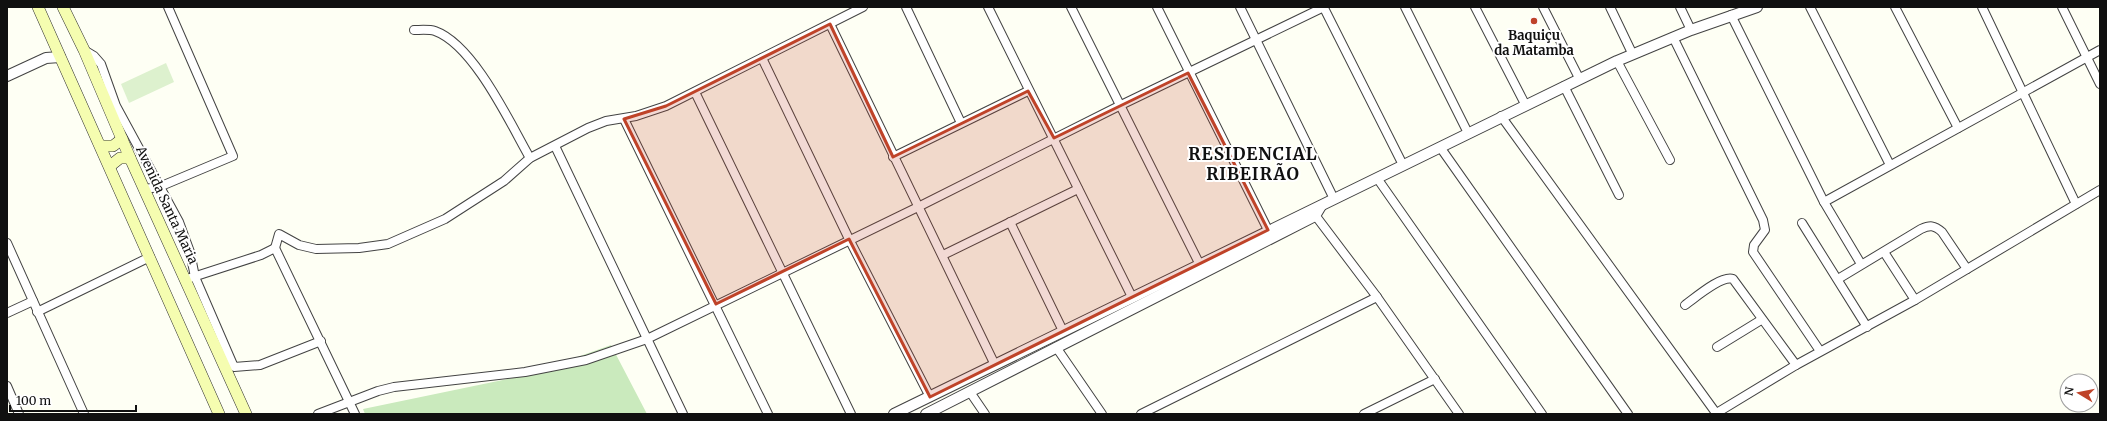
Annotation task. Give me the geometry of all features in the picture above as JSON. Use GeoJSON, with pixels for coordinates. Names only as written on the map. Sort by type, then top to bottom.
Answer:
{"type":"FeatureCollection","features":[{"type":"Feature","properties":{"kind":"main road"},"geometry":{"type":"LineString","coordinates":[[38,7],[53,44],[110,166],[219,414]]}},
{"type":"Feature","properties":{"kind":"main road","name":"Avenida Santa Maria"},"geometry":{"type":"LineString","coordinates":[[63,7],[84,50],[144,189],[190,278],[246,414]]}},
{"type":"Feature","properties":{"kind":"main road"},"geometry":{"type":"LineString","coordinates":[[101,146],[113,146],[123,143]]}},
{"type":"Feature","properties":{"kind":"main road"},"geometry":{"type":"LineString","coordinates":[[110,166],[120,158],[130,158]]}},
{"type":"Feature","properties":{"kind":"street"},"geometry":{"type":"LineString","coordinates":[[144,189],[160,187],[234,156],[168,7]]}},
{"type":"Feature","properties":{"kind":"street"},"geometry":{"type":"LineString","coordinates":[[355,414],[276,248],[279,234],[299,245],[316,249],[359,248],[388,244],[445,219],[504,181],[530,158],[588,128],[606,121],[624,119],[652,111],[694,92],[863,7]]}},
{"type":"Feature","properties":{"kind":"street"},"geometry":{"type":"LineString","coordinates":[[906,7],[961,123]]}},
{"type":"Feature","properties":{"kind":"street"},"geometry":{"type":"LineString","coordinates":[[988,7],[1028,91],[1054,138],[1132,297]]}},
{"type":"Feature","properties":{"kind":"street"},"geometry":{"type":"LineString","coordinates":[[1071,7],[1199,263]]}},
{"type":"Feature","properties":{"kind":"street"},"geometry":{"type":"LineString","coordinates":[[1157,7],[1188,73],[1268,230]]}},
{"type":"Feature","properties":{"kind":"street"},"geometry":{"type":"LineString","coordinates":[[1240,7],[1334,200]]}},
{"type":"Feature","properties":{"kind":"street"},"geometry":{"type":"LineString","coordinates":[[318,414],[348,401],[394,387],[525,372],[586,360],[647,339],[716,304],[918,207],[1121,105],[1324,7],[1403,165]]}},
{"type":"Feature","properties":{"kind":"street"},"geometry":{"type":"LineString","coordinates":[[1405,7],[1468,133]]}},
{"type":"Feature","properties":{"kind":"street"},"geometry":{"type":"LineString","coordinates":[[1475,7],[1525,104]]}},
{"type":"Feature","properties":{"kind":"street"},"geometry":{"type":"LineString","coordinates":[[1543,7],[1579,78]]}},
{"type":"Feature","properties":{"kind":"street"},"geometry":{"type":"LineString","coordinates":[[1610,7],[1632,53]]}},
{"type":"Feature","properties":{"kind":"street"},"geometry":{"type":"LineString","coordinates":[[1680,7],[1691,30]]}},
{"type":"Feature","properties":{"kind":"street"},"geometry":{"type":"LineString","coordinates":[[1810,7],[1890,165]]}},
{"type":"Feature","properties":{"kind":"street"},"geometry":{"type":"LineString","coordinates":[[1895,7],[1958,128]]}},
{"type":"Feature","properties":{"kind":"street"},"geometry":{"type":"LineString","coordinates":[[1982,7],[2076,204]]}},
{"type":"Feature","properties":{"kind":"street"},"geometry":{"type":"LineString","coordinates":[[2062,7],[2100,84]]}},
{"type":"Feature","properties":{"kind":"street"},"geometry":{"type":"LineString","coordinates":[[926,414],[1313,213],[1322,206],[1525,104],[1632,53],[1750,8]]}},
{"type":"Feature","properties":{"kind":"street"},"geometry":{"type":"LineString","coordinates":[[1731,15],[1824,202],[1862,264]]}},
{"type":"Feature","properties":{"kind":"street"},"geometry":{"type":"LineString","coordinates":[[830,24],[893,157],[943,255],[995,364]]}},
{"type":"Feature","properties":{"kind":"street"},"geometry":{"type":"LineString","coordinates":[[414,30],[435,31],[463,52],[489,86],[530,158]]}},
{"type":"Feature","properties":{"kind":"street"},"geometry":{"type":"LineString","coordinates":[[1673,38],[1763,220],[1765,230],[1754,245],[1753,252],[1820,351]]}},
{"type":"Feature","properties":{"kind":"street"},"geometry":{"type":"LineString","coordinates":[[46,58],[53,44]]}},
{"type":"Feature","properties":{"kind":"street"},"geometry":{"type":"LineString","coordinates":[[84,50],[94,56],[100,64],[116,106],[184,233],[190,278],[234,367],[260,365],[321,341]]}},
{"type":"Feature","properties":{"kind":"street"},"geometry":{"type":"LineString","coordinates":[[1824,202],[2100,50]]}},
{"type":"Feature","properties":{"kind":"street"},"geometry":{"type":"LineString","coordinates":[[7,76],[46,58],[60,57]]}},
{"type":"Feature","properties":{"kind":"street"},"geometry":{"type":"LineString","coordinates":[[762,58],[850,239],[930,397]]}},
{"type":"Feature","properties":{"kind":"street"},"geometry":{"type":"LineString","coordinates":[[1617,60],[1670,160]]}},
{"type":"Feature","properties":{"kind":"street"},"geometry":{"type":"LineString","coordinates":[[1564,86],[1619,195]]}},
{"type":"Feature","properties":{"kind":"street"},"geometry":{"type":"LineString","coordinates":[[893,157],[1028,91]]}},
{"type":"Feature","properties":{"kind":"street"},"geometry":{"type":"LineString","coordinates":[[694,92],[851,414]]}},
{"type":"Feature","properties":{"kind":"street"},"geometry":{"type":"LineString","coordinates":[[1501,116],[1716,414],[1796,365],[1915,300],[2100,190]]}},
{"type":"Feature","properties":{"kind":"street"},"geometry":{"type":"LineString","coordinates":[[624,119],[716,304],[768,414]]}},
{"type":"Feature","properties":{"kind":"street"},"geometry":{"type":"LineString","coordinates":[[123,143],[136,145]]}},
{"type":"Feature","properties":{"kind":"street"},"geometry":{"type":"LineString","coordinates":[[555,146],[683,414]]}},
{"type":"Feature","properties":{"kind":"street"},"geometry":{"type":"LineString","coordinates":[[1440,147],[1628,414]]}},
{"type":"Feature","properties":{"kind":"street"},"geometry":{"type":"LineString","coordinates":[[1377,178],[1542,414]]}},
{"type":"Feature","properties":{"kind":"street"},"geometry":{"type":"LineString","coordinates":[[943,255],[1078,189]]}},
{"type":"Feature","properties":{"kind":"street"},"geometry":{"type":"LineString","coordinates":[[894,414],[1199,263],[1268,230],[1313,213]]}},
{"type":"Feature","properties":{"kind":"street"},"geometry":{"type":"LineString","coordinates":[[1313,213],[1377,297],[1459,414]]}},
{"type":"Feature","properties":{"kind":"street"},"geometry":{"type":"LineString","coordinates":[[1010,222],[1063,331]]}},
{"type":"Feature","properties":{"kind":"street"},"geometry":{"type":"LineString","coordinates":[[1802,223],[1867,327]]}},
{"type":"Feature","properties":{"kind":"street"},"geometry":{"type":"LineString","coordinates":[[1838,279],[1921,229],[1933,226],[1942,232],[1967,269]]}},
{"type":"Feature","properties":{"kind":"street"},"geometry":{"type":"LineString","coordinates":[[7,243],[84,414]]}},
{"type":"Feature","properties":{"kind":"street"},"geometry":{"type":"LineString","coordinates":[[190,278],[261,255],[276,248]]}},
{"type":"Feature","properties":{"kind":"street"},"geometry":{"type":"LineString","coordinates":[[1884,252],[1915,300]]}},
{"type":"Feature","properties":{"kind":"street"},"geometry":{"type":"LineString","coordinates":[[37,312],[150,257]]}},
{"type":"Feature","properties":{"kind":"street"},"geometry":{"type":"LineString","coordinates":[[1685,305],[1718,282],[1730,278],[1796,365]]}},
{"type":"Feature","properties":{"kind":"street"},"geometry":{"type":"LineString","coordinates":[[1141,414],[1377,297]]}},
{"type":"Feature","properties":{"kind":"street"},"geometry":{"type":"LineString","coordinates":[[7,314],[33,301]]}},
{"type":"Feature","properties":{"kind":"street"},"geometry":{"type":"LineString","coordinates":[[1717,347],[1761,320]]}},
{"type":"Feature","properties":{"kind":"street"},"geometry":{"type":"LineString","coordinates":[[1056,347],[1102,414]]}},
{"type":"Feature","properties":{"kind":"street"},"geometry":{"type":"LineString","coordinates":[[1364,414],[1435,379]]}},
{"type":"Feature","properties":{"kind":"street"},"geometry":{"type":"LineString","coordinates":[[7,386],[20,414]]}},
{"type":"Feature","properties":{"kind":"street"},"geometry":{"type":"LineString","coordinates":[[970,392],[985,414]]}},
{"type":"Feature","properties":{"kind":"highlighted area"},"geometry":{"type":"Polygon","coordinates":[[[830,24],[893,157],[1028,91],[1054,138],[1188,73],[1268,230],[930,397],[849,239],[716,304],[624,119],[666,106],[830,24]]]}},
{"type":"Feature","properties":{"kind":"green space"},"geometry":{"type":"Polygon","coordinates":[[[166,63],[174,82],[129,103],[121,84],[166,63]]]}},
{"type":"Feature","properties":{"kind":"green space"},"geometry":{"type":"Polygon","coordinates":[[[611,345],[647,414],[365,414],[363,409],[527,375],[611,345]]]}},
{"type":"Feature","properties":{"kind":"place","name":"Baquiçu da Matamba"},"geometry":{"type":"Point","coordinates":[1534,21]}},
{"type":"Feature","properties":{"kind":"district","name":"RESIDENCIAL RIBEIRÃO"},"geometry":{"type":"Point","coordinates":[1253,164]}}]}
